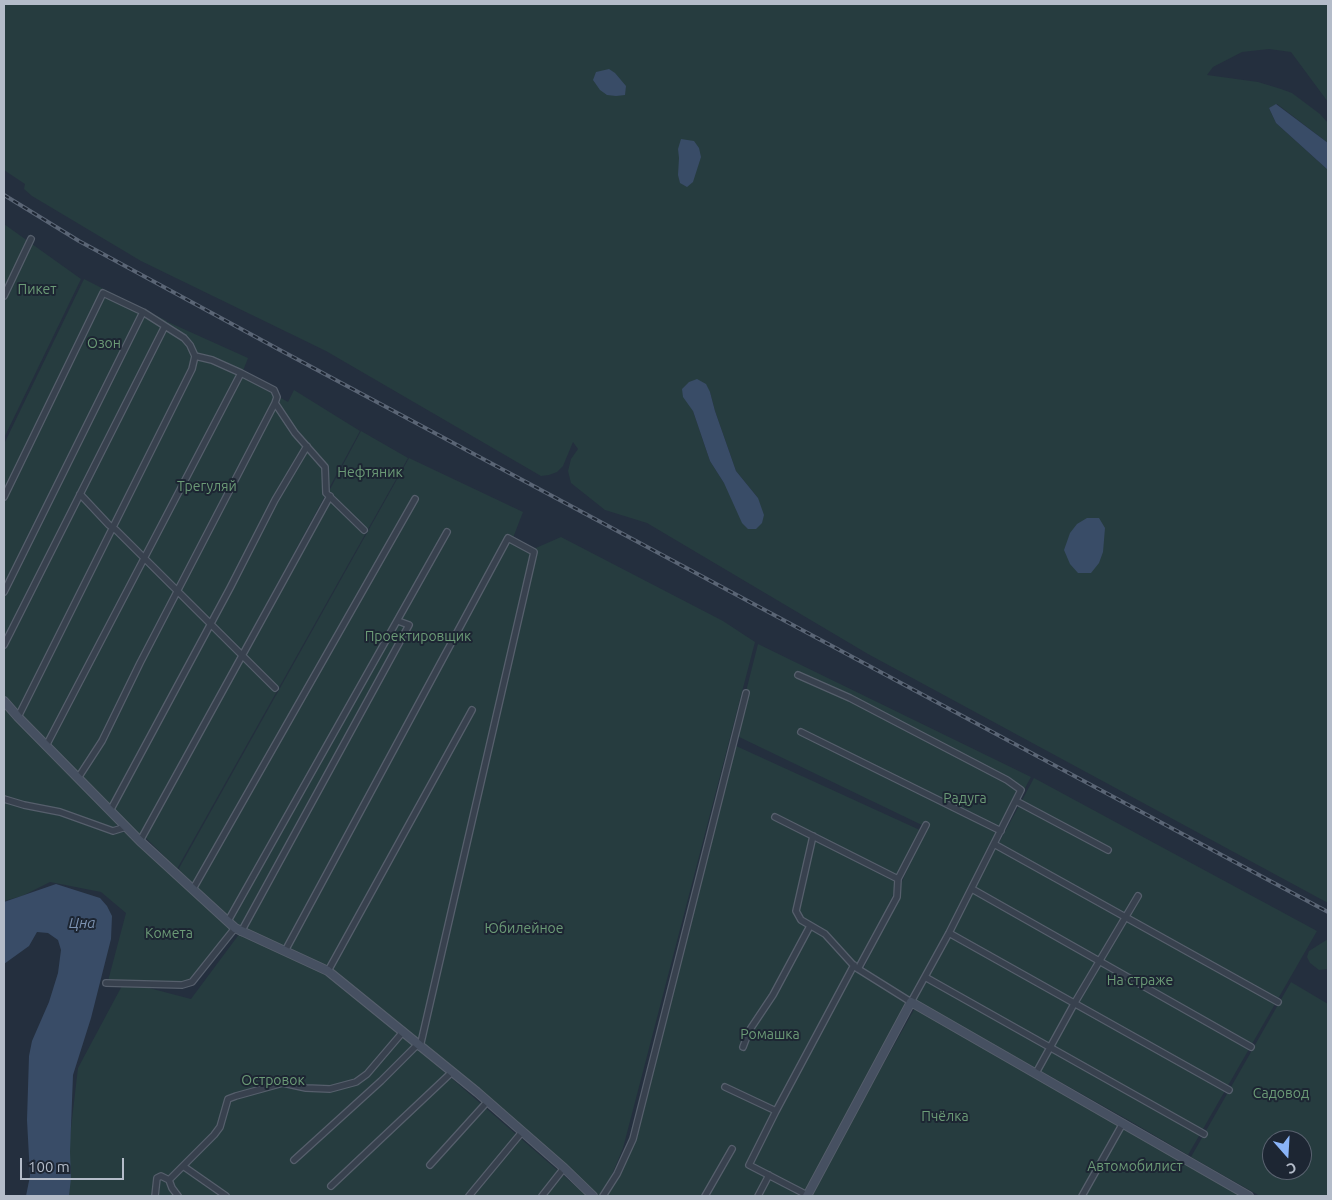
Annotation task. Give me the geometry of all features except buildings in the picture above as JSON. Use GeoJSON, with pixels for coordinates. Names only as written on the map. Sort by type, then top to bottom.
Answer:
{"type":"FeatureCollection","features":[{"type":"Feature","properties":{"kind":"street"},"geometry":{"type":"LineString","coordinates":[[4,296],[31,239]]}},
{"type":"Feature","properties":{"kind":"street"},"geometry":{"type":"LineString","coordinates":[[4,497],[104,294],[143,312],[184,338],[190,345],[195,356],[192,369],[111,527],[18,717]]}},
{"type":"Feature","properties":{"kind":"street"},"geometry":{"type":"LineString","coordinates":[[4,592],[143,312]]}},
{"type":"Feature","properties":{"kind":"street"},"geometry":{"type":"LineString","coordinates":[[4,645],[165,326]]}},
{"type":"Feature","properties":{"kind":"street"},"geometry":{"type":"LineString","coordinates":[[78,778],[102,741],[277,397],[274,390],[241,373],[212,360],[195,356]]}},
{"type":"Feature","properties":{"kind":"street"},"geometry":{"type":"LineString","coordinates":[[46,746],[241,373]]}},
{"type":"Feature","properties":{"kind":"street"},"geometry":{"type":"LineString","coordinates":[[275,403],[294,433],[325,467],[326,493],[364,530]]}},
{"type":"Feature","properties":{"kind":"street"},"geometry":{"type":"LineString","coordinates":[[110,811],[276,500],[307,446]]}},
{"type":"Feature","properties":{"kind":"street"},"geometry":{"type":"LineString","coordinates":[[80,494],[111,527],[275,688]]}},
{"type":"Feature","properties":{"kind":"street"},"geometry":{"type":"LineString","coordinates":[[140,841],[330,496]]}},
{"type":"Feature","properties":{"kind":"street"},"geometry":{"type":"LineString","coordinates":[[193,889],[414,499]]}},
{"type":"Feature","properties":{"kind":"street"},"geometry":{"type":"LineString","coordinates":[[228,922],[447,532]]}},
{"type":"Feature","properties":{"kind":"street"},"geometry":{"type":"LineString","coordinates":[[285,951],[508,538],[534,552],[419,1046],[294,1160]]}},
{"type":"Feature","properties":{"kind":"street"},"geometry":{"type":"LineString","coordinates":[[106,983],[182,985],[192,982],[238,930],[408,625],[398,621]]}},
{"type":"Feature","properties":{"kind":"street"},"geometry":{"type":"LineString","coordinates":[[798,676],[850,698],[1007,780],[1021,790],[950,933],[807,1196],[749,1165],[776,1111],[896,897],[898,880],[926,825]]}},
{"type":"Feature","properties":{"kind":"street"},"geometry":{"type":"LineString","coordinates":[[603,1196],[617,1174],[633,1139],[746,694]]}},
{"type":"Feature","properties":{"kind":"street"},"geometry":{"type":"LineString","coordinates":[[4,701],[140,841],[228,922],[238,930],[328,971],[452,1072],[564,1168],[593,1196]]}},
{"type":"Feature","properties":{"kind":"street"},"geometry":{"type":"LineString","coordinates":[[328,971],[472,710]]}},
{"type":"Feature","properties":{"kind":"street"},"geometry":{"type":"LineString","coordinates":[[801,732],[1001,831]]}},
{"type":"Feature","properties":{"kind":"street"},"geometry":{"type":"LineString","coordinates":[[4,799],[60,812],[113,831],[126,827]]}},
{"type":"Feature","properties":{"kind":"street"},"geometry":{"type":"LineString","coordinates":[[1016,801],[1108,850]]}},
{"type":"Feature","properties":{"kind":"street"},"geometry":{"type":"LineString","coordinates":[[775,817],[898,880]]}},
{"type":"Feature","properties":{"kind":"street"},"geometry":{"type":"LineString","coordinates":[[813,836],[796,911],[801,920],[825,934],[856,967],[911,1002],[1249,1196]]}},
{"type":"Feature","properties":{"kind":"street"},"geometry":{"type":"LineString","coordinates":[[994,844],[1278,1002]]}},
{"type":"Feature","properties":{"kind":"street"},"geometry":{"type":"LineString","coordinates":[[972,889],[1251,1047]]}},
{"type":"Feature","properties":{"kind":"street"},"geometry":{"type":"LineString","coordinates":[[1036,1073],[1074,1004],[1138,896]]}},
{"type":"Feature","properties":{"kind":"street"},"geometry":{"type":"LineString","coordinates":[[743,1047],[749,1031],[773,995],[810,926]]}},
{"type":"Feature","properties":{"kind":"street"},"geometry":{"type":"LineString","coordinates":[[950,933],[1229,1090]]}},
{"type":"Feature","properties":{"kind":"street"},"geometry":{"type":"LineString","coordinates":[[925,977],[1204,1134]]}},
{"type":"Feature","properties":{"kind":"street"},"geometry":{"type":"LineString","coordinates":[[169,1180],[220,1127],[228,1100],[283,1083],[306,1088],[330,1089],[356,1082],[367,1074],[402,1033]]}},
{"type":"Feature","properties":{"kind":"street"},"geometry":{"type":"LineString","coordinates":[[331,1186],[452,1072]]}},
{"type":"Feature","properties":{"kind":"street"},"geometry":{"type":"LineString","coordinates":[[724,1087],[776,1111]]}},
{"type":"Feature","properties":{"kind":"street"},"geometry":{"type":"LineString","coordinates":[[430,1165],[487,1102]]}},
{"type":"Feature","properties":{"kind":"street"},"geometry":{"type":"LineString","coordinates":[[1082,1196],[1124,1123]]}},
{"type":"Feature","properties":{"kind":"street"},"geometry":{"type":"LineString","coordinates":[[469,1196],[522,1132]]}},
{"type":"Feature","properties":{"kind":"street"},"geometry":{"type":"LineString","coordinates":[[705,1196],[732,1149]]}},
{"type":"Feature","properties":{"kind":"street"},"geometry":{"type":"LineString","coordinates":[[183,1166],[226,1196]]}},
{"type":"Feature","properties":{"kind":"street"},"geometry":{"type":"LineString","coordinates":[[542,1196],[564,1168]]}},
{"type":"Feature","properties":{"kind":"street"},"geometry":{"type":"LineString","coordinates":[[155,1196],[156,1178],[161,1176],[169,1180],[178,1196]]}},
{"type":"Feature","properties":{"kind":"street"},"geometry":{"type":"LineString","coordinates":[[758,1196],[769,1176]]}},
{"type":"Feature","properties":{"kind":"green space"},"geometry":{"type":"Polygon","coordinates":[[[4,4],[1328,4],[1328,102],[1291,52],[1269,49],[1242,52],[1213,67],[1207,75],[1258,82],[1292,93],[1320,114],[1328,123],[1328,143],[1277,104],[1269,108],[1276,123],[1328,170],[1328,903],[868,654],[647,523],[605,510],[571,483],[568,471],[571,459],[578,449],[573,442],[563,466],[557,472],[541,476],[326,351],[141,261],[32,196],[24,189],[25,184],[4,170],[4,4]],[[710,392],[693,411],[710,461],[724,483],[758,498],[736,471],[710,392]]]}},
{"type":"Feature","properties":{"kind":"green space","name":"Пикет"},"geometry":{"type":"Polygon","coordinates":[[[4,224],[81,279],[4,438],[4,224]]]}},
{"type":"Feature","properties":{"kind":"green space","name":"Озон"},"geometry":{"type":"Polygon","coordinates":[[[84,279],[167,321],[4,643],[4,444],[84,279]]]}},
{"type":"Feature","properties":{"kind":"green space","name":"Трегуляй"},"geometry":{"type":"Polygon","coordinates":[[[168,322],[248,358],[241,376],[288,402],[294,390],[360,431],[141,836],[21,716],[4,695],[4,649],[168,322]]]}},
{"type":"Feature","properties":{"kind":"green space","name":"Нефтяник"},"geometry":{"type":"Polygon","coordinates":[[[361,431],[408,458],[177,869],[145,837],[361,431]]]}},
{"type":"Feature","properties":{"kind":"green space","name":"Юбилейное"},"geometry":{"type":"Polygon","coordinates":[[[409,458],[523,512],[511,543],[529,551],[561,537],[723,621],[755,642],[623,1148],[611,1177],[599,1196],[468,1082],[328,967],[248,933],[178,870],[409,458]]]}},
{"type":"Feature","properties":{"kind":"green space","name":"Ромашка"},"geometry":{"type":"Polygon","coordinates":[[[758,644],[1031,777],[806,1196],[604,1196],[627,1150],[734,745],[922,831],[859,970],[900,992],[864,968],[926,827],[735,735],[758,644]]]}},
{"type":"Feature","properties":{"kind":"green space"},"geometry":{"type":"Polygon","coordinates":[[[4,704],[118,822],[114,829],[4,796],[4,704]]]}},
{"type":"Feature","properties":{"kind":"green space","name":"На страже"},"geometry":{"type":"Polygon","coordinates":[[[1034,778],[1317,931],[1188,1155],[914,1000],[1034,778]]]}},
{"type":"Feature","properties":{"kind":"green space","name":"Островок"},"geometry":{"type":"Polygon","coordinates":[[[4,802],[88,823],[114,833],[127,832],[233,929],[187,984],[126,982],[191,999],[240,933],[314,968],[330,978],[404,1037],[587,1196],[63,1196],[78,1068],[124,982],[108,981],[126,913],[101,892],[50,882],[22,896],[4,901],[4,802]]]}},
{"type":"Feature","properties":{"kind":"green space"},"geometry":{"type":"Polygon","coordinates":[[[1328,939],[1328,969],[1319,970],[1310,963],[1307,957],[1309,951],[1328,939]]]}},
{"type":"Feature","properties":{"kind":"green space","name":"Садовод"},"geometry":{"type":"Polygon","coordinates":[[[1291,982],[1328,1004],[1328,1196],[1260,1196],[1191,1157],[1291,982]]]}},
{"type":"Feature","properties":{"kind":"green space","name":"Пчёлка"},"geometry":{"type":"Polygon","coordinates":[[[915,1008],[1121,1123],[1078,1196],[809,1196],[915,1008]]]}},
{"type":"Feature","properties":{"kind":"green space","name":"Автомобилист"},"geometry":{"type":"Polygon","coordinates":[[[1124,1124],[1247,1196],[1083,1196],[1124,1124]]]}},
{"type":"Feature","properties":{"kind":"water"},"geometry":{"type":"Polygon","coordinates":[[[609,69],[626,86],[625,95],[607,95],[600,90],[593,80],[596,72],[609,69]]]}},
{"type":"Feature","properties":{"kind":"water"},"geometry":{"type":"Polygon","coordinates":[[[1276,104],[1328,143],[1328,170],[1276,123],[1269,108],[1276,104]]]}},
{"type":"Feature","properties":{"kind":"water"},"geometry":{"type":"Polygon","coordinates":[[[681,139],[694,141],[699,148],[701,157],[693,182],[687,187],[680,183],[678,175],[678,149],[681,139]]]}},
{"type":"Feature","properties":{"kind":"water"},"geometry":{"type":"Polygon","coordinates":[[[697,379],[706,384],[710,392],[736,471],[758,498],[764,515],[762,523],[756,529],[748,529],[742,523],[724,483],[710,461],[693,411],[683,397],[682,389],[689,382],[697,379]]]}},
{"type":"Feature","properties":{"kind":"water"},"geometry":{"type":"Polygon","coordinates":[[[1087,518],[1099,518],[1105,528],[1103,552],[1099,563],[1091,573],[1078,573],[1070,564],[1064,550],[1070,533],[1077,524],[1087,518]]]}},
{"type":"Feature","properties":{"kind":"water","name":"Цна"},"geometry":{"type":"Polygon","coordinates":[[[56,884],[100,898],[112,916],[111,939],[91,1018],[73,1075],[69,1196],[26,1196],[30,1176],[27,1120],[29,1056],[32,1041],[49,1002],[58,973],[61,950],[58,940],[48,933],[37,932],[29,946],[4,964],[4,902],[56,884]]]}},
{"type":"Feature","properties":{"kind":"railway"},"geometry":{"type":"LineString","coordinates":[[4,195],[79,241],[278,349],[1328,912]]}},
{"type":"Feature","properties":{"kind":"park label","name":"Проектировщик"},"geometry":{"type":"Point","coordinates":[418,636]}},
{"type":"Feature","properties":{"kind":"park label","name":"Радуга"},"geometry":{"type":"Point","coordinates":[965,798]}},
{"type":"Feature","properties":{"kind":"park label","name":"Комета"},"geometry":{"type":"Point","coordinates":[169,933]}}]}
